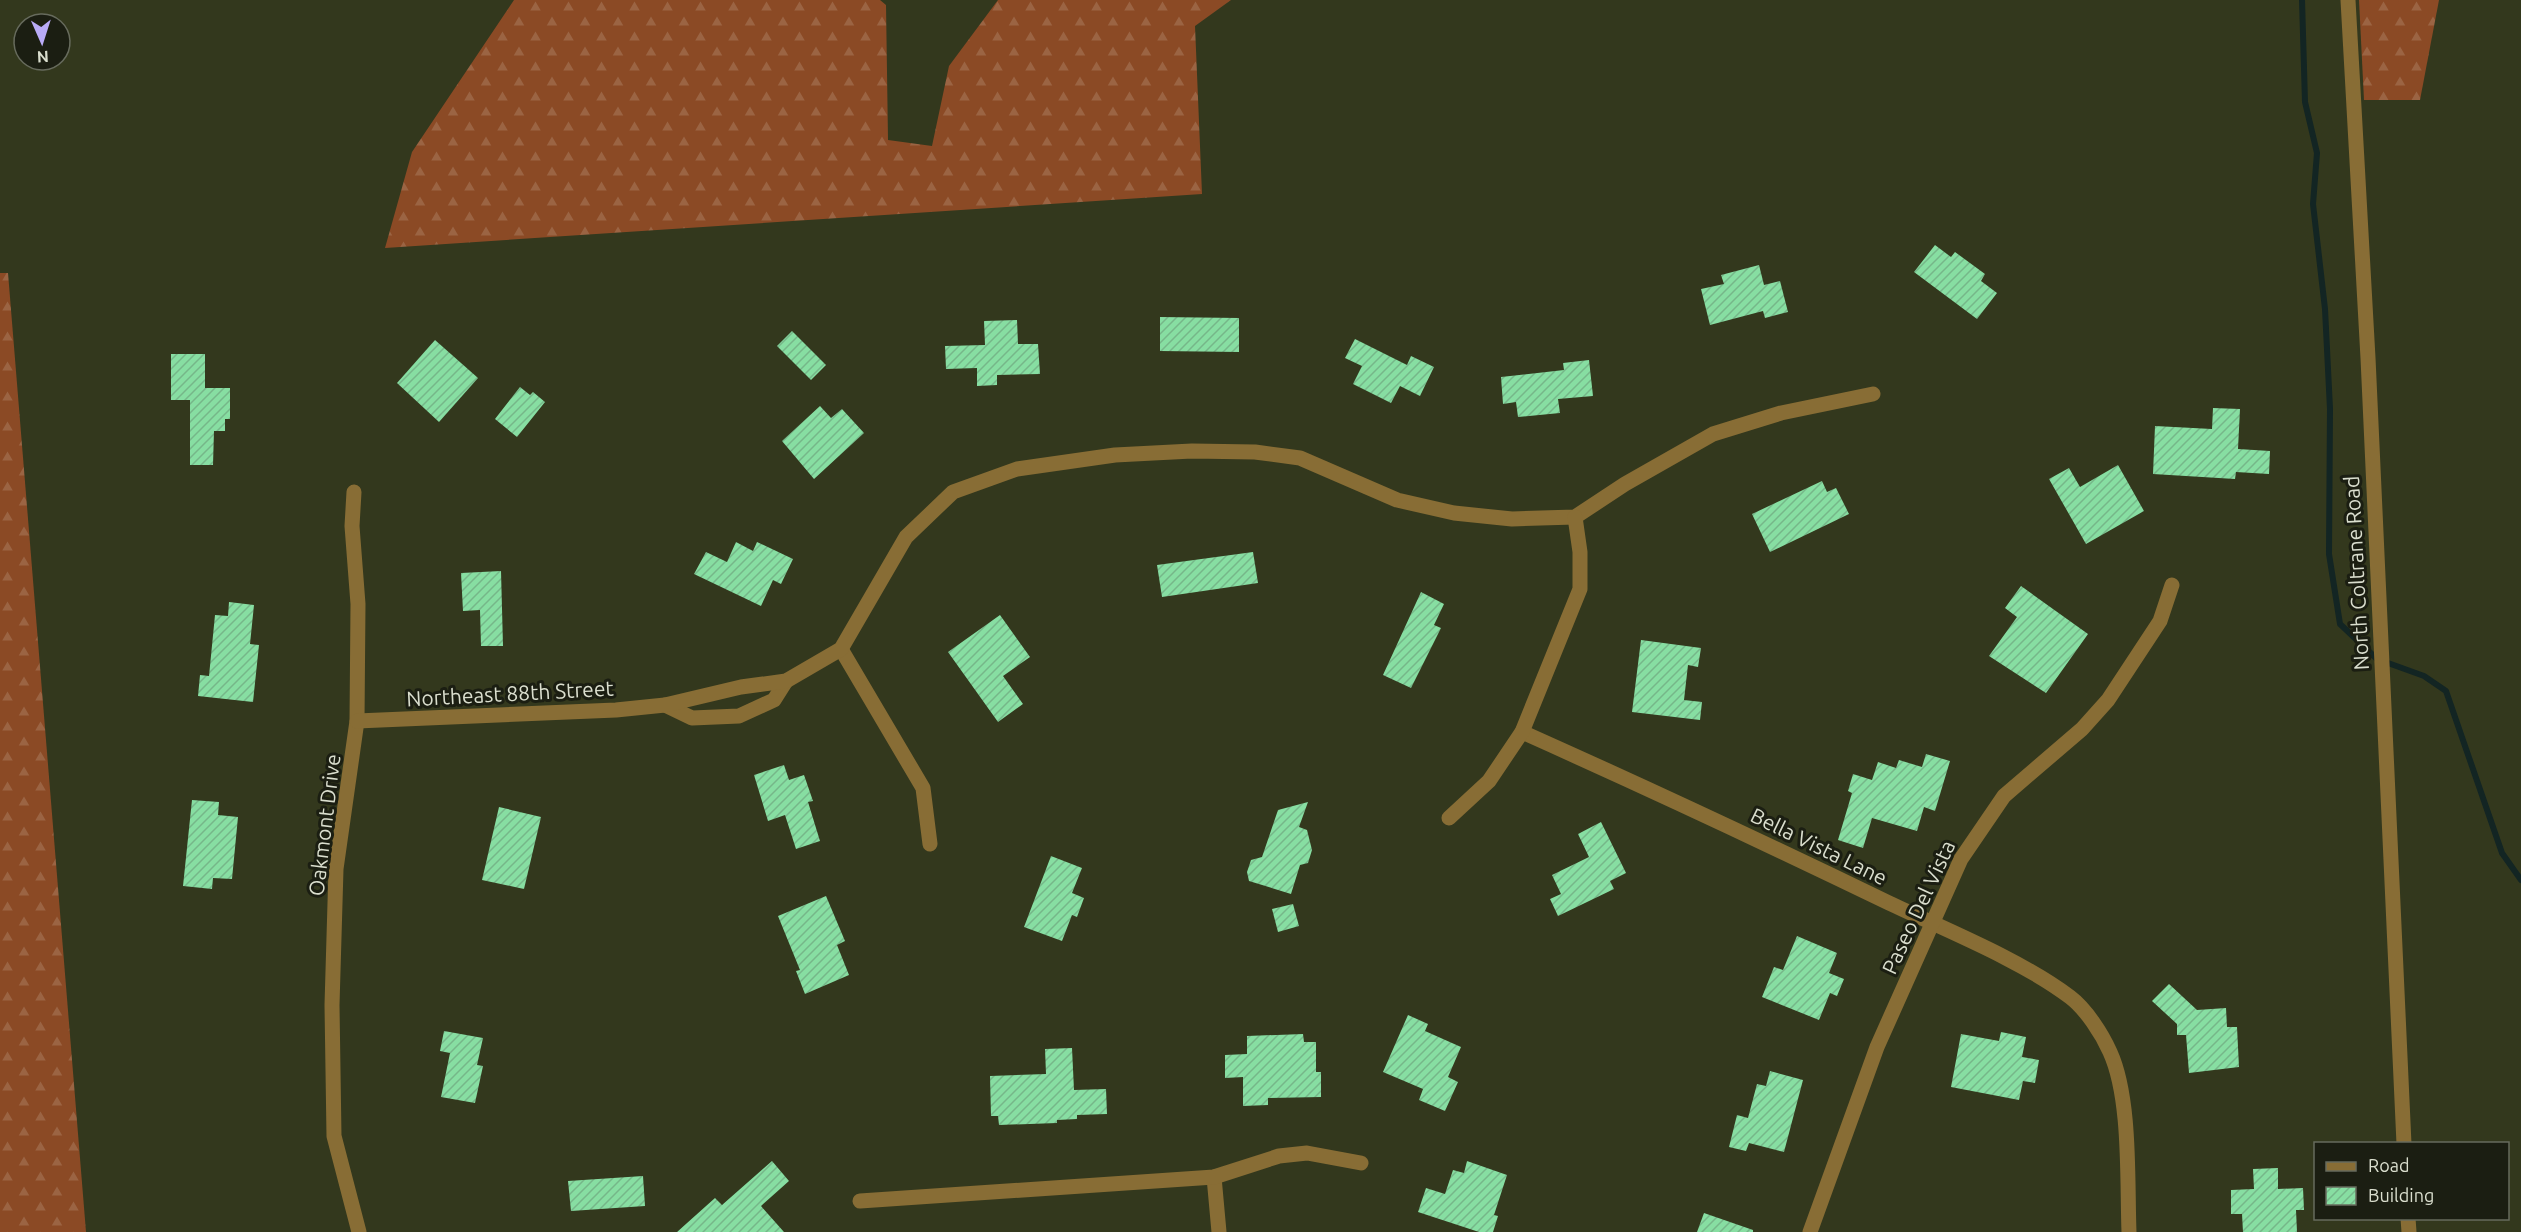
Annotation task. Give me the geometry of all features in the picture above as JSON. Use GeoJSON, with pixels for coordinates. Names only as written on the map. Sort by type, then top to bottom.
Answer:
{"type":"FeatureCollection","features":[{"type":"Feature","properties":{"kind":"street","name":"North Coltrane Road"},"geometry":{"type":"LineString","coordinates":[[2348,0],[2368,370],[2404,1142]]}},
{"type":"Feature","properties":{"kind":"street"},"geometry":{"type":"LineString","coordinates":[[1449,818],[1489,782],[1522,732],[1580,589],[1580,552],[1575,517],[1625,484],[1713,435],[1781,413],[1873,394]]}},
{"type":"Feature","properties":{"kind":"street","name":"Northeast 88th Street"},"geometry":{"type":"LineString","coordinates":[[357,721],[616,710],[665,705],[741,687],[786,681],[841,649],[906,537],[953,492],[1017,469],[1115,454],[1192,451],[1255,452],[1300,458],[1397,500],[1454,513],[1512,519],[1575,517]]}},
{"type":"Feature","properties":{"kind":"street","name":"Oakmont Drive"},"geometry":{"type":"LineString","coordinates":[[354,492],[352,526],[358,604],[357,721],[336,870],[332,1005],[334,1136],[359,1232]]}},
{"type":"Feature","properties":{"kind":"street","name":"Paseo Del Vista"},"geometry":{"type":"LineString","coordinates":[[1810,1232],[1877,1047],[1961,859],[2004,796],[2082,729],[2108,700],[2160,621],[2172,585]]}},
{"type":"Feature","properties":{"kind":"street"},"geometry":{"type":"LineString","coordinates":[[841,649],[923,788],[930,844]]}},
{"type":"Feature","properties":{"kind":"street","name":"Northeast 88th Street"},"geometry":{"type":"LineString","coordinates":[[665,705],[692,718],[739,716],[774,700],[786,681]]}},
{"type":"Feature","properties":{"kind":"street","name":"Bella Vista Lane"},"geometry":{"type":"LineString","coordinates":[[1522,732],[1711,817],[1932,923],[2044,979],[2073,999],[2092,1023],[2110,1052],[2120,1084],[2129,1232]]}},
{"type":"Feature","properties":{"kind":"street"},"geometry":{"type":"LineString","coordinates":[[860,1201],[1214,1177],[1279,1156],[1306,1153],[1361,1163]]}},
{"type":"Feature","properties":{"kind":"street"},"geometry":{"type":"LineString","coordinates":[[1214,1177],[1219,1232]]}},
{"type":"Feature","properties":{"kind":"green space"},"geometry":{"type":"Polygon","coordinates":[[[514,0],[880,0],[886,5],[888,140],[932,146],[949,66],[998,0],[1231,0],[1195,26],[1202,194],[385,248],[412,152],[514,0]]]}},
{"type":"Feature","properties":{"kind":"green space"},"geometry":{"type":"Polygon","coordinates":[[[2359,0],[2439,0],[2420,100],[2364,100],[2359,0]]]}},
{"type":"Feature","properties":{"kind":"green space"},"geometry":{"type":"Polygon","coordinates":[[[0,273],[8,273],[86,1232],[0,1232],[0,273]]]}},
{"type":"Feature","properties":{"kind":"building"},"geometry":{"type":"Polygon","coordinates":[[[1935,245],[1951,257],[1955,252],[1985,274],[1981,281],[1997,293],[1977,319],[1914,272],[1935,245]]]}},
{"type":"Feature","properties":{"kind":"building"},"geometry":{"type":"Polygon","coordinates":[[[1759,265],[1764,285],[1780,281],[1788,312],[1765,318],[1763,311],[1710,325],[1701,289],[1724,284],[1721,275],[1759,265]]]}},
{"type":"Feature","properties":{"kind":"building"},"geometry":{"type":"Polygon","coordinates":[[[1160,317],[1239,318],[1239,352],[1160,351],[1160,317]]]}},
{"type":"Feature","properties":{"kind":"building"},"geometry":{"type":"Polygon","coordinates":[[[1017,320],[1018,344],[1038,344],[1040,374],[997,375],[997,385],[977,386],[977,368],[946,369],[945,346],[985,345],[984,321],[1017,320]]]}},
{"type":"Feature","properties":{"kind":"building"},"geometry":{"type":"Polygon","coordinates":[[[792,331],[826,365],[811,380],[777,346],[792,331]]]}},
{"type":"Feature","properties":{"kind":"building"},"geometry":{"type":"Polygon","coordinates":[[[1355,339],[1407,365],[1411,356],[1434,367],[1420,396],[1400,386],[1391,403],[1353,384],[1362,366],[1345,358],[1355,339]]]}},
{"type":"Feature","properties":{"kind":"building"},"geometry":{"type":"Polygon","coordinates":[[[435,340],[478,378],[439,422],[397,383],[435,340]]]}},
{"type":"Feature","properties":{"kind":"building"},"geometry":{"type":"Polygon","coordinates":[[[171,354],[205,354],[205,388],[230,388],[230,419],[225,419],[225,431],[214,431],[213,465],[190,465],[190,400],[171,400],[171,354]]]}},
{"type":"Feature","properties":{"kind":"building"},"geometry":{"type":"Polygon","coordinates":[[[1589,360],[1593,396],[1558,399],[1560,413],[1518,417],[1516,402],[1503,404],[1501,377],[1564,370],[1563,363],[1589,360]]]}},
{"type":"Feature","properties":{"kind":"building"},"geometry":{"type":"Polygon","coordinates":[[[520,387],[530,395],[533,392],[545,402],[517,437],[495,419],[520,387]]]}},
{"type":"Feature","properties":{"kind":"building"},"geometry":{"type":"Polygon","coordinates":[[[820,406],[831,418],[842,409],[864,433],[814,479],[782,441],[820,406]]]}},
{"type":"Feature","properties":{"kind":"building"},"geometry":{"type":"Polygon","coordinates":[[[2213,408],[2240,409],[2238,449],[2270,451],[2269,474],[2236,472],[2235,479],[2153,474],[2155,426],[2212,429],[2213,408]]]}},
{"type":"Feature","properties":{"kind":"building"},"geometry":{"type":"Polygon","coordinates":[[[2118,465],[2144,511],[2086,544],[2049,479],[2069,468],[2080,487],[2118,465]]]}},
{"type":"Feature","properties":{"kind":"building"},"geometry":{"type":"Polygon","coordinates":[[[1822,481],[1827,492],[1836,488],[1849,514],[1770,552],[1752,514],[1822,481]]]}},
{"type":"Feature","properties":{"kind":"building"},"geometry":{"type":"Polygon","coordinates":[[[736,542],[753,551],[757,542],[793,559],[781,584],[773,580],[761,606],[694,574],[706,552],[727,562],[736,542]]]}},
{"type":"Feature","properties":{"kind":"building"},"geometry":{"type":"Polygon","coordinates":[[[1253,552],[1258,583],[1162,597],[1157,565],[1253,552]]]}},
{"type":"Feature","properties":{"kind":"building"},"geometry":{"type":"Polygon","coordinates":[[[501,571],[503,646],[481,646],[480,610],[463,611],[461,573],[501,571]]]}},
{"type":"Feature","properties":{"kind":"building"},"geometry":{"type":"Polygon","coordinates":[[[2021,586],[2088,634],[2046,693],[1989,656],[2017,617],[2005,608],[2021,586]]]}},
{"type":"Feature","properties":{"kind":"building"},"geometry":{"type":"Polygon","coordinates":[[[1421,592],[1444,604],[1434,625],[1441,628],[1411,688],[1383,675],[1421,592]]]}},
{"type":"Feature","properties":{"kind":"building"},"geometry":{"type":"Polygon","coordinates":[[[229,602],[254,605],[250,644],[259,645],[253,702],[198,696],[200,675],[209,676],[215,615],[228,616],[229,602]]]}},
{"type":"Feature","properties":{"kind":"building"},"geometry":{"type":"Polygon","coordinates":[[[1000,615],[1030,657],[1003,676],[1023,704],[998,722],[948,652],[1000,615]]]}},
{"type":"Feature","properties":{"kind":"building"},"geometry":{"type":"Polygon","coordinates":[[[1641,640],[1701,648],[1698,667],[1688,665],[1684,700],[1702,702],[1700,720],[1632,712],[1641,640]]]}},
{"type":"Feature","properties":{"kind":"building"},"geometry":{"type":"Polygon","coordinates":[[[1926,754],[1950,761],[1935,811],[1924,807],[1917,831],[1872,818],[1863,848],[1838,840],[1852,793],[1848,791],[1853,774],[1872,780],[1878,762],[1896,768],[1899,760],[1922,767],[1926,754]]]}},
{"type":"Feature","properties":{"kind":"building"},"geometry":{"type":"Polygon","coordinates":[[[784,765],[789,780],[804,775],[813,801],[808,802],[820,841],[796,849],[785,815],[768,821],[754,775],[784,765]]]}},
{"type":"Feature","properties":{"kind":"building"},"geometry":{"type":"Polygon","coordinates":[[[192,800],[219,802],[218,815],[238,817],[232,879],[213,878],[212,889],[183,886],[192,800]]]}},
{"type":"Feature","properties":{"kind":"building"},"geometry":{"type":"Polygon","coordinates":[[[1308,802],[1299,827],[1307,830],[1312,850],[1308,863],[1300,865],[1291,894],[1249,881],[1247,872],[1251,860],[1262,857],[1278,810],[1308,802]]]}},
{"type":"Feature","properties":{"kind":"building"},"geometry":{"type":"Polygon","coordinates":[[[499,807],[541,817],[524,889],[482,880],[499,807]]]}},
{"type":"Feature","properties":{"kind":"building"},"geometry":{"type":"Polygon","coordinates":[[[1601,822],[1626,873],[1610,881],[1614,889],[1558,916],[1550,899],[1561,894],[1552,875],[1589,857],[1578,834],[1601,822]]]}},
{"type":"Feature","properties":{"kind":"building"},"geometry":{"type":"Polygon","coordinates":[[[1051,856],[1082,868],[1072,893],[1084,898],[1077,917],[1072,915],[1062,941],[1024,927],[1051,856]]]}},
{"type":"Feature","properties":{"kind":"building"},"geometry":{"type":"Polygon","coordinates":[[[826,896],[845,941],[837,945],[849,975],[805,994],[796,971],[800,970],[778,916],[826,896]]]}},
{"type":"Feature","properties":{"kind":"building"},"geometry":{"type":"Polygon","coordinates":[[[1293,904],[1299,926],[1278,932],[1272,909],[1293,904]]]}},
{"type":"Feature","properties":{"kind":"building"},"geometry":{"type":"Polygon","coordinates":[[[1797,936],[1837,953],[1829,973],[1844,979],[1837,996],[1830,993],[1819,1020],[1762,997],[1774,967],[1783,970],[1797,936]]]}},
{"type":"Feature","properties":{"kind":"building"},"geometry":{"type":"Polygon","coordinates":[[[2169,984],[2197,1010],[2226,1008],[2227,1027],[2237,1027],[2239,1067],[2189,1073],[2186,1035],[2177,1035],[2177,1024],[2152,1001],[2169,984]]]}},
{"type":"Feature","properties":{"kind":"building"},"geometry":{"type":"Polygon","coordinates":[[[1408,1015],[1428,1024],[1425,1031],[1461,1047],[1448,1077],[1458,1082],[1445,1111],[1419,1100],[1423,1089],[1383,1072],[1408,1015]]]}},
{"type":"Feature","properties":{"kind":"building"},"geometry":{"type":"Polygon","coordinates":[[[444,1031],[483,1038],[477,1065],[483,1066],[475,1103],[441,1097],[450,1053],[440,1051],[444,1031]]]}},
{"type":"Feature","properties":{"kind":"building"},"geometry":{"type":"Polygon","coordinates":[[[2001,1032],[2026,1037],[2022,1057],[2039,1060],[2035,1083],[2023,1081],[2019,1100],[1951,1087],[1961,1034],[1999,1041],[2001,1032]]]}},
{"type":"Feature","properties":{"kind":"building"},"geometry":{"type":"Polygon","coordinates":[[[1303,1034],[1304,1042],[1316,1042],[1316,1072],[1321,1072],[1321,1097],[1268,1098],[1268,1105],[1243,1106],[1243,1077],[1225,1078],[1225,1055],[1247,1054],[1247,1036],[1303,1034]]]}},
{"type":"Feature","properties":{"kind":"building"},"geometry":{"type":"Polygon","coordinates":[[[1072,1048],[1074,1090],[1106,1089],[1107,1114],[1077,1115],[1077,1119],[1057,1120],[1057,1123],[999,1125],[998,1116],[991,1116],[990,1076],[1046,1074],[1045,1049],[1072,1048]]]}},
{"type":"Feature","properties":{"kind":"building"},"geometry":{"type":"Polygon","coordinates":[[[1770,1071],[1803,1080],[1784,1152],[1749,1143],[1746,1151],[1729,1147],[1737,1115],[1748,1118],[1757,1084],[1766,1086],[1770,1071]]]}},
{"type":"Feature","properties":{"kind":"building"},"geometry":{"type":"Polygon","coordinates":[[[772,1161],[789,1181],[761,1206],[784,1232],[677,1232],[715,1198],[722,1205],[772,1161]]]}},
{"type":"Feature","properties":{"kind":"building"},"geometry":{"type":"Polygon","coordinates":[[[1467,1161],[1507,1175],[1494,1215],[1498,1216],[1493,1232],[1479,1232],[1418,1212],[1426,1188],[1445,1194],[1453,1170],[1464,1173],[1467,1161]]]}},
{"type":"Feature","properties":{"kind":"building"},"geometry":{"type":"Polygon","coordinates":[[[2278,1168],[2278,1189],[2303,1188],[2304,1210],[2296,1210],[2297,1232],[2243,1232],[2242,1214],[2231,1214],[2231,1190],[2254,1189],[2253,1169],[2278,1168]]]}},
{"type":"Feature","properties":{"kind":"building"},"geometry":{"type":"Polygon","coordinates":[[[643,1176],[645,1206],[571,1211],[568,1181],[643,1176]]]}},
{"type":"Feature","properties":{"kind":"building"},"geometry":{"type":"Polygon","coordinates":[[[1704,1213],[1753,1230],[1753,1232],[1697,1232],[1704,1213]]]}},
{"type":"Feature","properties":{"kind":"waterway"},"geometry":{"type":"LineString","coordinates":[[2302,0],[2305,102],[2317,153],[2313,204],[2325,309],[2330,409],[2329,554],[2340,624],[2377,659],[2424,676],[2446,691],[2502,853],[2521,880]]}}]}
